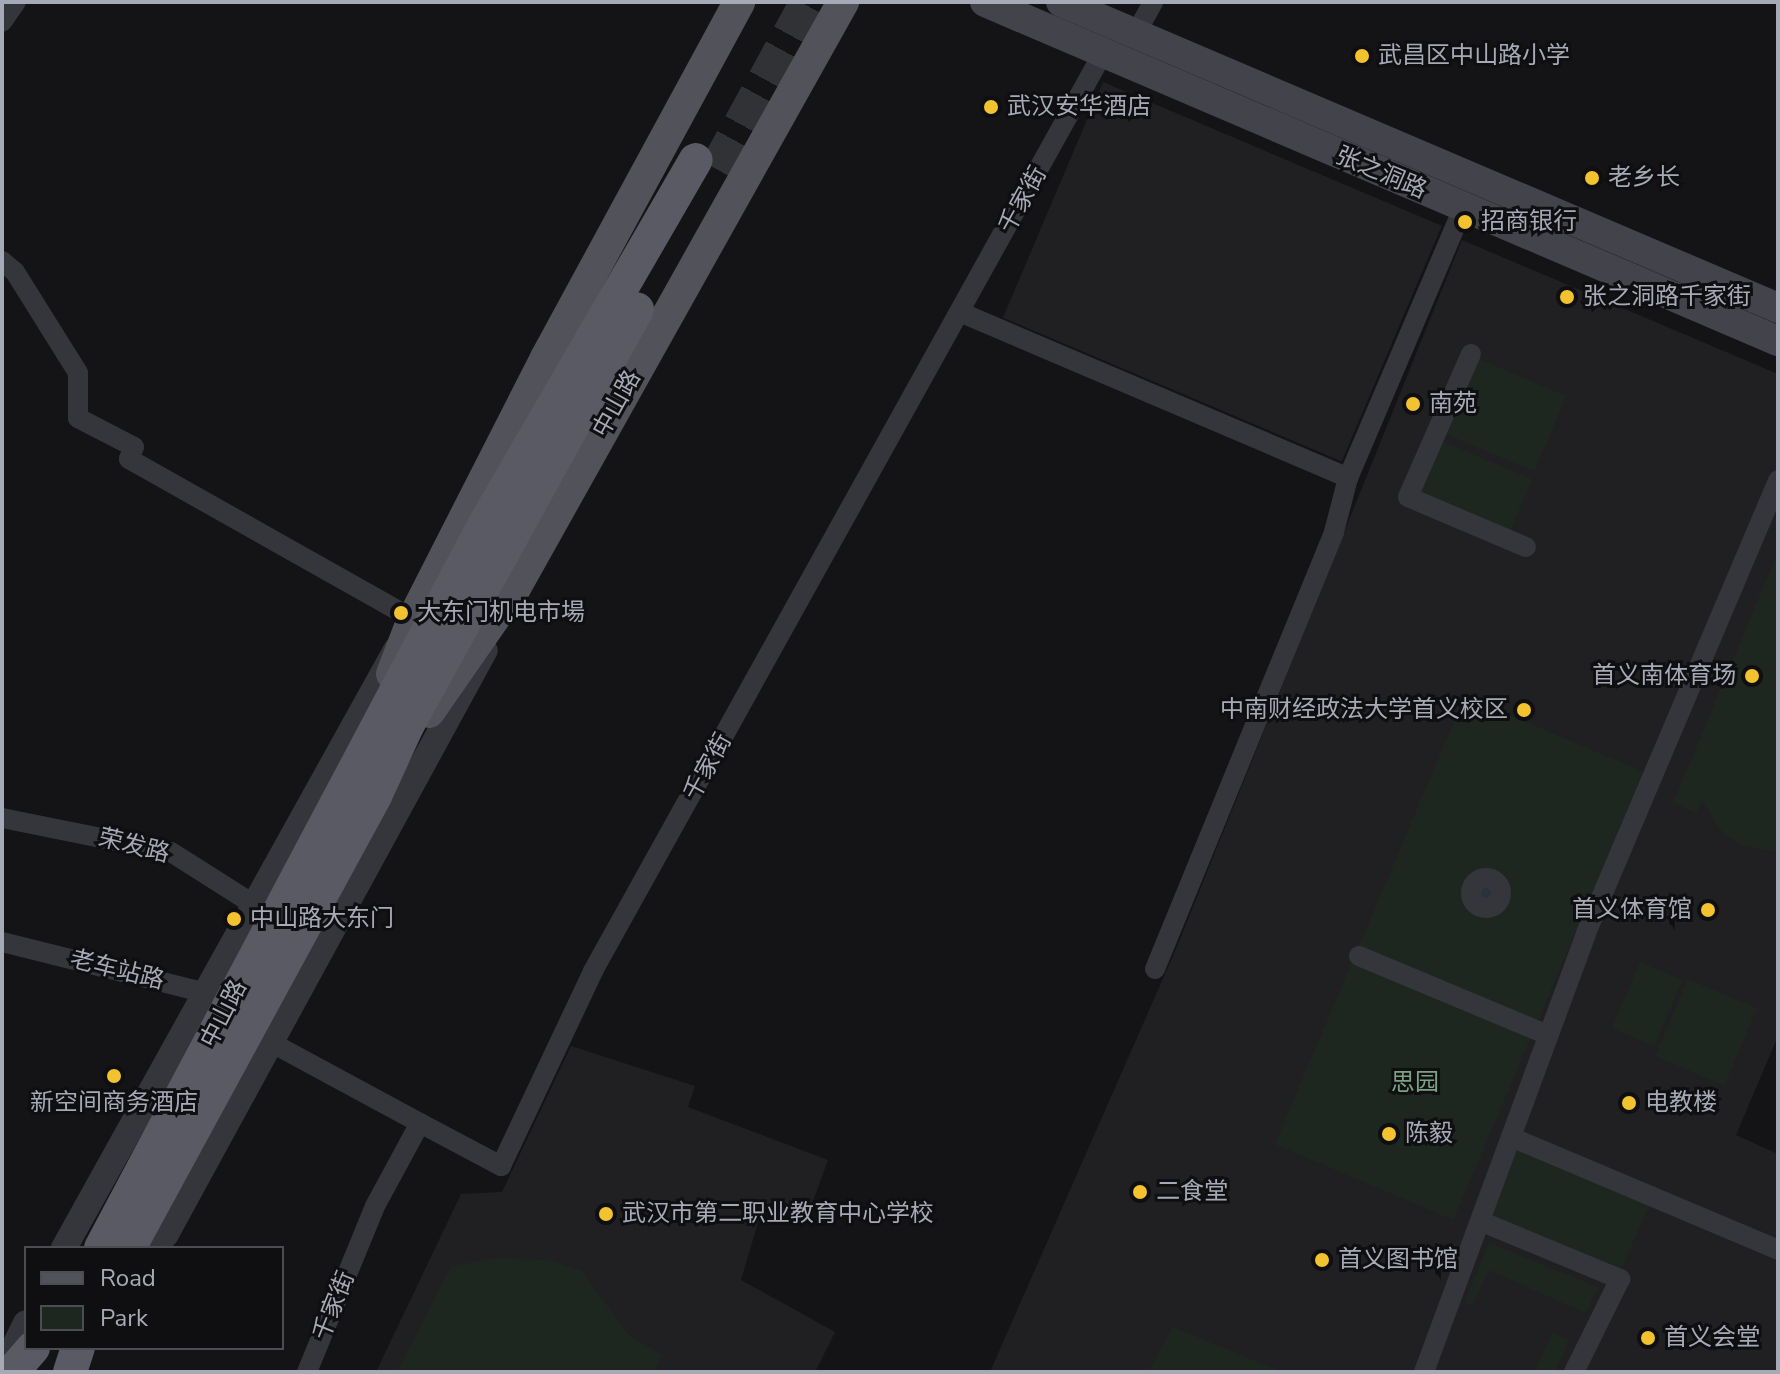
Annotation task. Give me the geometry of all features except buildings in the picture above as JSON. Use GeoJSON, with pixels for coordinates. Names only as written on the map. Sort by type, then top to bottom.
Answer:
{"type":"FeatureCollection","features":[{"type":"Feature","properties":{"kind":"highway","name":"中山路"},"geometry":{"type":"LineString","coordinates":[[130,1246],[260,1037],[362,789],[487,520],[706,164]]}},
{"type":"Feature","properties":{"kind":"highway","name":"中山路"},"geometry":{"type":"LineString","coordinates":[[102,1246],[218,996],[362,789]]}},
{"type":"Feature","properties":{"kind":"highway"},"geometry":{"type":"LineString","coordinates":[[12,1372],[31,1350]]}},
{"type":"Feature","properties":{"kind":"highway"},"geometry":{"type":"LineString","coordinates":[[70,1372],[76,1350]]}},
{"type":"Feature","properties":{"kind":"main road","name":"中山路"},"geometry":{"type":"LineString","coordinates":[[362,789],[413,619],[546,358],[739,2]]}},
{"type":"Feature","properties":{"kind":"main road","name":"张之洞路"},"geometry":{"type":"LineString","coordinates":[[985,2],[1778,341]]}},
{"type":"Feature","properties":{"kind":"main road","name":"张之洞路"},"geometry":{"type":"LineString","coordinates":[[1061,2],[1778,308]]}},
{"type":"Feature","properties":{"kind":"main road","name":"中山路"},"geometry":{"type":"LineString","coordinates":[[362,789],[515,588],[838,6]]}},
{"type":"Feature","properties":{"kind":"main road"},"geometry":{"type":"LineString","coordinates":[[34,1372],[46,1350]]}},
{"type":"Feature","properties":{"kind":"main road"},"geometry":{"type":"LineString","coordinates":[[61,1372],[75,1350]]}},
{"type":"Feature","properties":{"kind":"street"},"geometry":{"type":"LineString","coordinates":[[2,22],[16,2]]}},
{"type":"Feature","properties":{"kind":"street"},"geometry":{"type":"LineString","coordinates":[[1135,35],[1153,2]]}},
{"type":"Feature","properties":{"kind":"street","name":"千家街"},"geometry":{"type":"LineString","coordinates":[[307,1372],[375,1206],[420,1123],[501,1166],[593,971],[962,313],[1103,53]]}},
{"type":"Feature","properties":{"kind":"street"},"geometry":{"type":"LineString","coordinates":[[1155,969],[1334,532],[1348,478],[1463,208]]}},
{"type":"Feature","properties":{"kind":"street"},"geometry":{"type":"LineString","coordinates":[[2,261],[15,272],[78,373],[78,418],[134,447],[129,459],[413,619],[253,904],[218,996],[65,1246]]}},
{"type":"Feature","properties":{"kind":"street"},"geometry":{"type":"LineString","coordinates":[[962,313],[1348,478]]}},
{"type":"Feature","properties":{"kind":"street"},"geometry":{"type":"LineString","coordinates":[[1471,354],[1408,497],[1526,547]]}},
{"type":"Feature","properties":{"kind":"street"},"geometry":{"type":"LineString","coordinates":[[1424,1372],[1586,933],[1778,480]]}},
{"type":"Feature","properties":{"kind":"street"},"geometry":{"type":"LineString","coordinates":[[155,1246],[166,1234],[260,1037],[469,683],[515,588]]}},
{"type":"Feature","properties":{"kind":"street","name":"荣发路"},"geometry":{"type":"LineString","coordinates":[[2,818],[171,852],[253,904]]}},
{"type":"Feature","properties":{"kind":"street","name":"老车站路"},"geometry":{"type":"LineString","coordinates":[[2,942],[218,996]]}},
{"type":"Feature","properties":{"kind":"street"},"geometry":{"type":"LineString","coordinates":[[1359,956],[1548,1035]]}},
{"type":"Feature","properties":{"kind":"street"},"geometry":{"type":"LineString","coordinates":[[260,1037],[420,1123]]}},
{"type":"Feature","properties":{"kind":"street"},"geometry":{"type":"LineString","coordinates":[[1511,1137],[1778,1250]]}},
{"type":"Feature","properties":{"kind":"street"},"geometry":{"type":"LineString","coordinates":[[1480,1221],[1620,1279],[1574,1372]]}},
{"type":"Feature","properties":{"kind":"street"},"geometry":{"type":"LineString","coordinates":[[2,1372],[24,1327]]}},
{"type":"Feature","properties":{"kind":"shaded area"},"geometry":{"type":"Polygon","coordinates":[[[1103,82],[1442,226],[1342,461],[1003,318],[1103,82]]]}},
{"type":"Feature","properties":{"kind":"shaded area","name":"中南财经政法大学首义校区"},"geometry":{"type":"Polygon","coordinates":[[[1462,240],[1778,374],[1778,1036],[1736,1135],[1778,1154],[1778,1372],[990,1372],[1176,949],[1462,240]]]}},
{"type":"Feature","properties":{"kind":"shaded area"},"geometry":{"type":"Polygon","coordinates":[[[1482,883],[1490,883],[1495,892],[1493,899],[1482,901],[1477,896],[1477,888],[1482,883]]]}},
{"type":"Feature","properties":{"kind":"shaded area","name":"武汉市第二职业教育中心学校"},"geometry":{"type":"Polygon","coordinates":[[[571,1046],[695,1086],[688,1107],[828,1160],[805,1223],[763,1206],[741,1280],[835,1332],[815,1372],[376,1372],[461,1194],[502,1192],[571,1046]]]}},
{"type":"Feature","properties":{"kind":"green space"},"geometry":{"type":"Polygon","coordinates":[[[1479,359],[1566,396],[1534,472],[1447,434],[1479,359]]]}},
{"type":"Feature","properties":{"kind":"green space"},"geometry":{"type":"Polygon","coordinates":[[[1442,441],[1532,479],[1510,533],[1419,494],[1442,441]]]}},
{"type":"Feature","properties":{"kind":"green space","name":"首义南体育场"},"geometry":{"type":"Polygon","coordinates":[[[1778,552],[1778,851],[1774,851],[1747,847],[1724,835],[1702,801],[1696,813],[1673,803],[1778,552]]]}},
{"type":"Feature","properties":{"kind":"green space","name":"思园"},"geometry":{"type":"Polygon","coordinates":[[[1465,696],[1644,772],[1453,1220],[1275,1144],[1465,696]]]}},
{"type":"Feature","properties":{"kind":"green space"},"geometry":{"type":"Polygon","coordinates":[[[1640,962],[1682,980],[1654,1046],[1612,1028],[1640,962]]]}},
{"type":"Feature","properties":{"kind":"green space"},"geometry":{"type":"Polygon","coordinates":[[[1688,979],[1757,1008],[1724,1086],[1655,1056],[1688,979]]]}},
{"type":"Feature","properties":{"kind":"green space"},"geometry":{"type":"Polygon","coordinates":[[[1516,1144],[1650,1204],[1618,1277],[1483,1217],[1516,1144]]]}},
{"type":"Feature","properties":{"kind":"green space"},"geometry":{"type":"Polygon","coordinates":[[[1489,1243],[1598,1287],[1585,1313],[1489,1270],[1473,1305],[1464,1303],[1489,1243]]]}},
{"type":"Feature","properties":{"kind":"green space"},"geometry":{"type":"Polygon","coordinates":[[[497,1258],[548,1260],[581,1270],[628,1334],[662,1355],[654,1372],[397,1372],[451,1266],[497,1258]]]}},
{"type":"Feature","properties":{"kind":"green space"},"geometry":{"type":"Polygon","coordinates":[[[1173,1327],[1283,1372],[1148,1372],[1173,1327]]]}},
{"type":"Feature","properties":{"kind":"green space"},"geometry":{"type":"Polygon","coordinates":[[[1552,1332],[1569,1340],[1555,1372],[1535,1372],[1552,1332]]]}},
{"type":"Feature","properties":{"kind":"tunnel"},"geometry":{"type":"LineString","coordinates":[[716,169],[807,2]]}},
{"type":"Feature","properties":{"kind":"place","name":"武昌区中山路小学"},"geometry":{"type":"Point","coordinates":[1362,56]}},
{"type":"Feature","properties":{"kind":"place","name":"武汉安华酒店"},"geometry":{"type":"Point","coordinates":[991,107]}},
{"type":"Feature","properties":{"kind":"place","name":"老乡长"},"geometry":{"type":"Point","coordinates":[1592,178]}},
{"type":"Feature","properties":{"kind":"place","name":"招商银行"},"geometry":{"type":"Point","coordinates":[1465,222]}},
{"type":"Feature","properties":{"kind":"place","name":"张之洞路千家街"},"geometry":{"type":"Point","coordinates":[1567,297]}},
{"type":"Feature","properties":{"kind":"place","name":"南苑"},"geometry":{"type":"Point","coordinates":[1413,404]}},
{"type":"Feature","properties":{"kind":"place","name":"大东门机电市場"},"geometry":{"type":"Point","coordinates":[401,613]}},
{"type":"Feature","properties":{"kind":"place","name":"首义南体育场"},"geometry":{"type":"Point","coordinates":[1752,676]}},
{"type":"Feature","properties":{"kind":"place","name":"中南财经政法大学首义校区"},"geometry":{"type":"Point","coordinates":[1524,710]}},
{"type":"Feature","properties":{"kind":"place","name":"首义体育馆"},"geometry":{"type":"Point","coordinates":[1708,910]}},
{"type":"Feature","properties":{"kind":"place","name":"中山路大东门"},"geometry":{"type":"Point","coordinates":[234,919]}},
{"type":"Feature","properties":{"kind":"place","name":"新空间商务酒店"},"geometry":{"type":"Point","coordinates":[114,1076]}},
{"type":"Feature","properties":{"kind":"place","name":"电教楼"},"geometry":{"type":"Point","coordinates":[1629,1103]}},
{"type":"Feature","properties":{"kind":"place","name":"陈毅"},"geometry":{"type":"Point","coordinates":[1389,1134]}},
{"type":"Feature","properties":{"kind":"place","name":"二食堂"},"geometry":{"type":"Point","coordinates":[1140,1192]}},
{"type":"Feature","properties":{"kind":"place","name":"武汉市第二职业教育中心学校"},"geometry":{"type":"Point","coordinates":[606,1214]}},
{"type":"Feature","properties":{"kind":"place","name":"首义图书馆"},"geometry":{"type":"Point","coordinates":[1322,1260]}},
{"type":"Feature","properties":{"kind":"place","name":"首义会堂"},"geometry":{"type":"Point","coordinates":[1648,1338]}}]}
